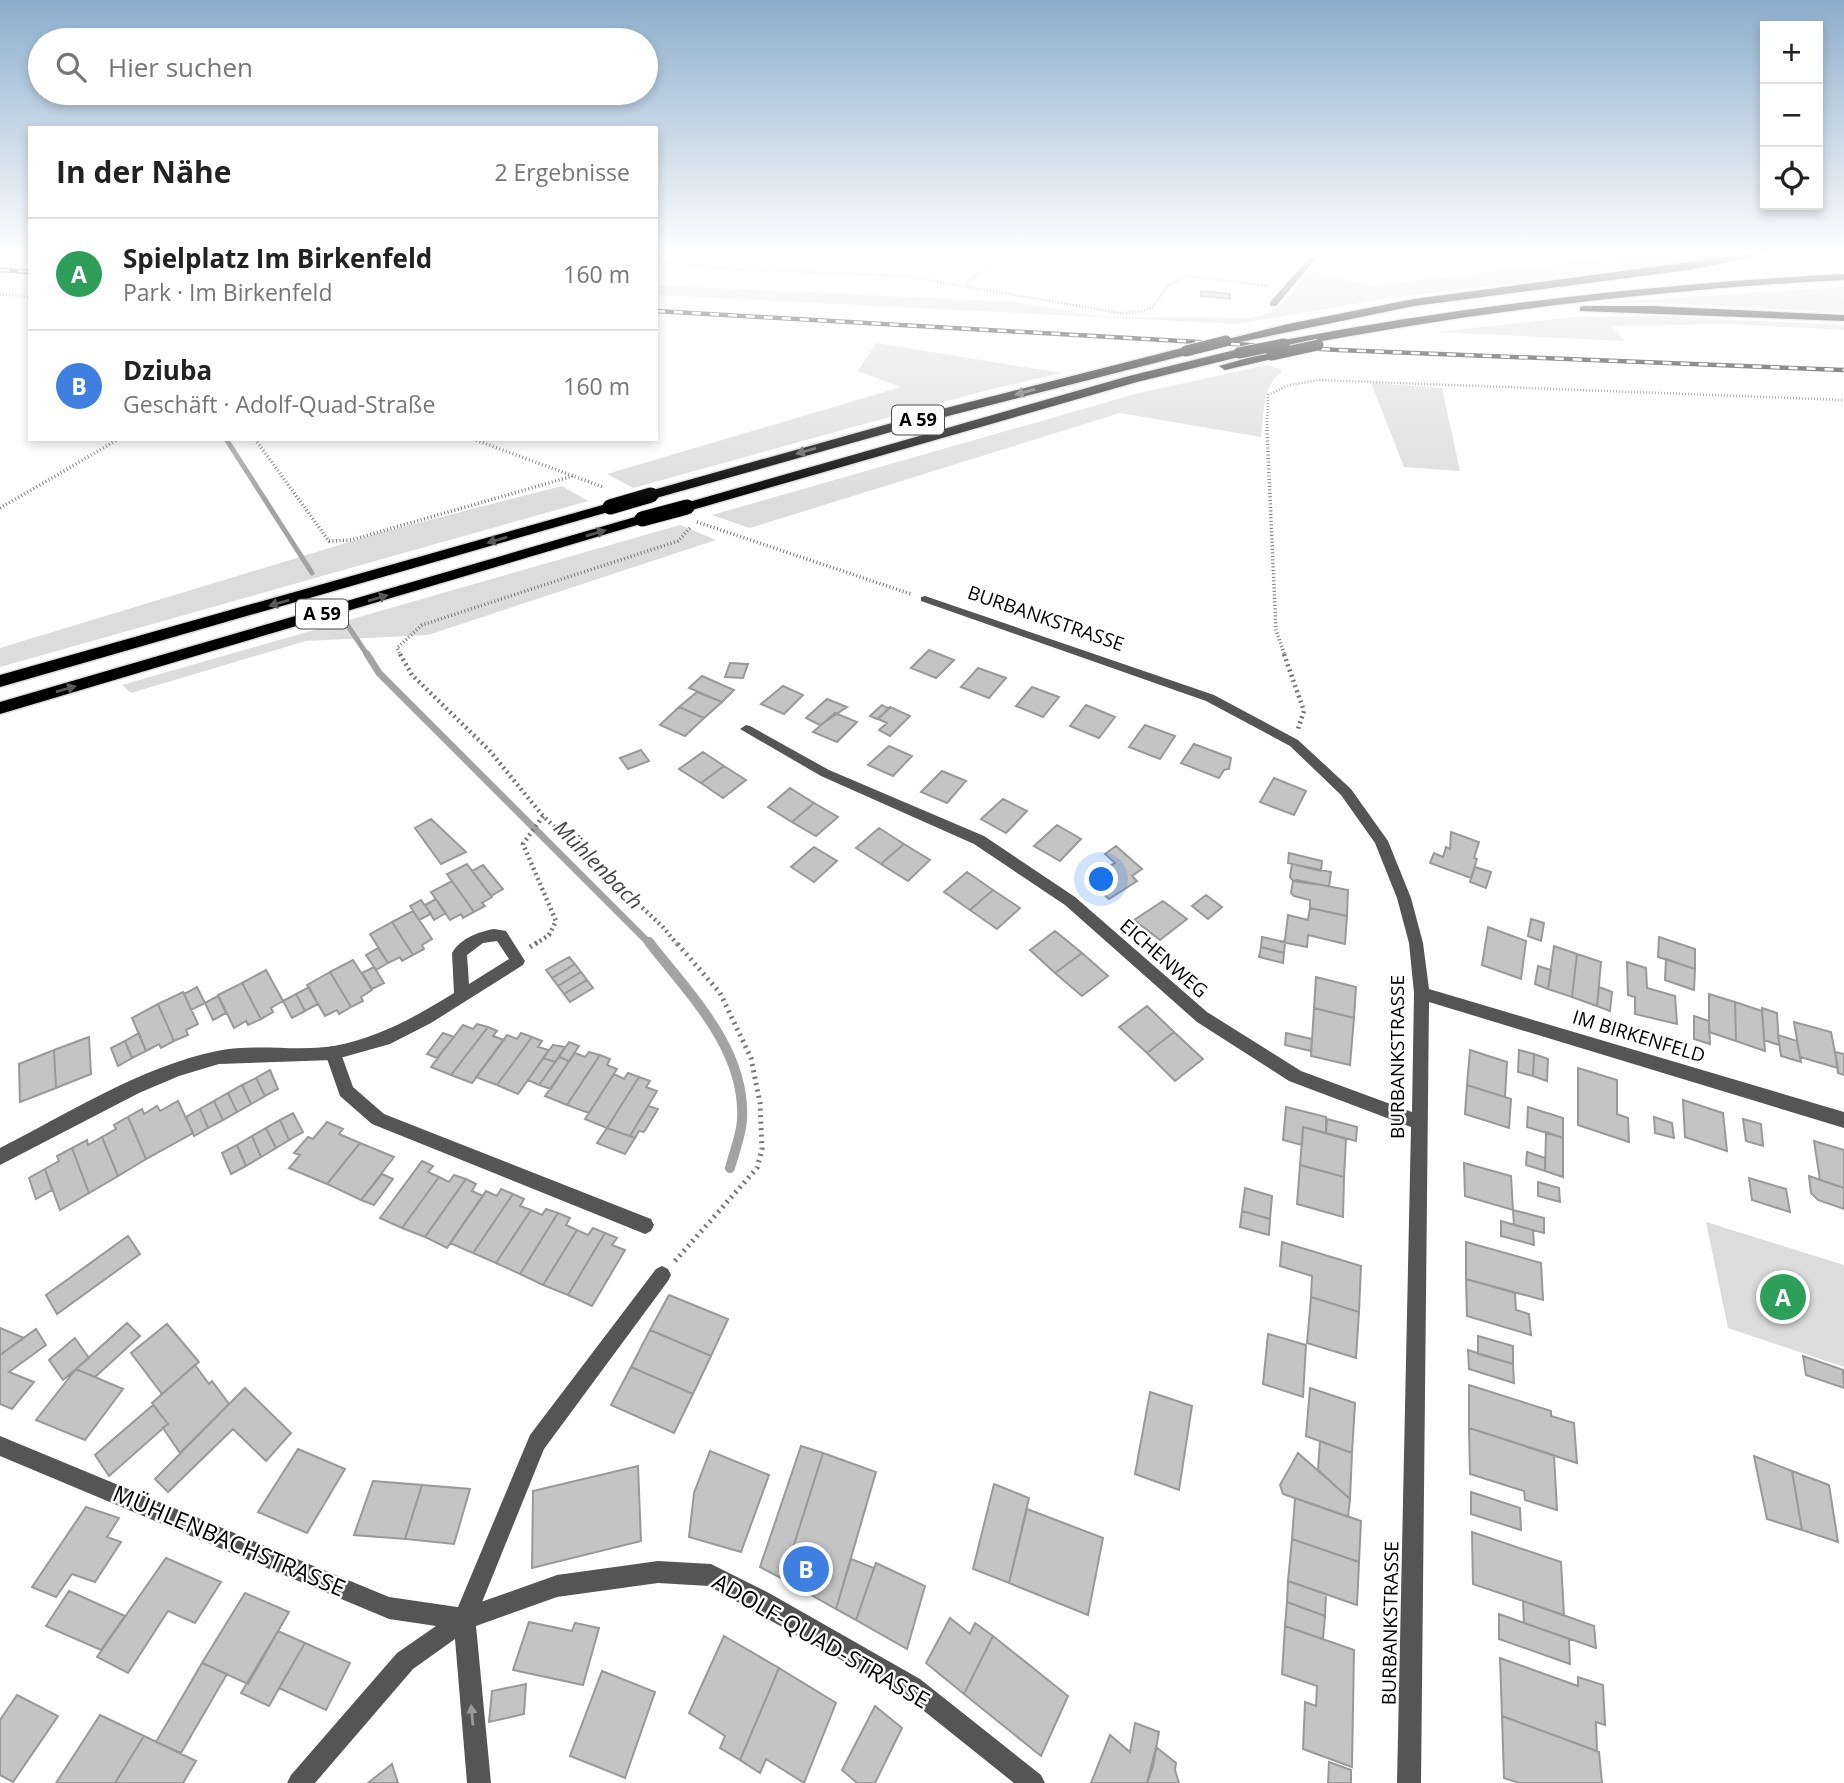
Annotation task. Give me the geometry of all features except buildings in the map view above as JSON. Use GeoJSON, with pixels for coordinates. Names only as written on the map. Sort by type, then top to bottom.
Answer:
{"type":"FeatureCollection","features":[{"type":"Feature","properties":{"kind":"highway","name":"A 59"},"geometry":{"type":"LineString","coordinates":[[0,681],[956,410],[1240,338]]}},
{"type":"Feature","properties":{"kind":"highway"},"geometry":{"type":"LineString","coordinates":[[1045,404],[1143,385],[1336,338]]}},
{"type":"Feature","properties":{"kind":"highway","name":"A 59"},"geometry":{"type":"LineString","coordinates":[[0,708],[642,519],[1045,404],[1240,353],[1284,344],[1316,342]]}},
{"type":"Feature","properties":{"kind":"street","name":"BURBANKSTRASSE"},"geometry":{"type":"LineString","coordinates":[[925,599],[1210,698],[1294,743],[1346,792],[1381,841],[1404,898],[1416,943],[1422,993],[1409,1783]]}},
{"type":"Feature","properties":{"kind":"street","name":"EICHENWEG"},"geometry":{"type":"LineString","coordinates":[[746,729],[825,773],[979,840],[1070,901],[1202,1017],[1295,1076],[1418,1122]]}},
{"type":"Feature","properties":{"kind":"street"},"geometry":{"type":"LineString","coordinates":[[0,1157],[133,1088],[176,1070],[219,1057],[333,1053],[384,1040],[426,1018],[518,961],[501,935],[487,935],[472,941],[459,953],[463,994]]}},
{"type":"Feature","properties":{"kind":"street","name":"IM BIRKENFELD"},"geometry":{"type":"LineString","coordinates":[[1422,993],[1844,1119]]}},
{"type":"Feature","properties":{"kind":"street"},"geometry":{"type":"LineString","coordinates":[[333,1053],[346,1091],[378,1119],[645,1226]]}},
{"type":"Feature","properties":{"kind":"street"},"geometry":{"type":"LineString","coordinates":[[479,1783],[464,1619],[537,1442],[662,1275]]}},
{"type":"Feature","properties":{"kind":"street","name":"MÜHLENBACHSTRASSE"},"geometry":{"type":"LineString","coordinates":[[0,1446],[389,1608],[464,1619]]}},
{"type":"Feature","properties":{"kind":"street","name":"ADOLF-QUAD-STRASSE"},"geometry":{"type":"LineString","coordinates":[[464,1619],[556,1586],[658,1572],[711,1575],[912,1687],[1032,1783]]}},
{"type":"Feature","properties":{"kind":"street"},"geometry":{"type":"LineString","coordinates":[[299,1783],[405,1661],[464,1619]]}},
{"type":"Feature","properties":{"kind":"path"},"geometry":{"type":"LineString","coordinates":[[1294,743],[1304,711],[1276,630],[1272,578],[1268,396],[1278,389],[1288,383],[1304,380],[1353,380],[1844,400]]}},
{"type":"Feature","properties":{"kind":"path"},"geometry":{"type":"LineString","coordinates":[[0,508],[115,441]]}},
{"type":"Feature","properties":{"kind":"path"},"geometry":{"type":"LineString","coordinates":[[256,441],[329,541],[351,540],[574,476]]}},
{"type":"Feature","properties":{"kind":"path"},"geometry":{"type":"LineString","coordinates":[[478,441],[606,488]]}},
{"type":"Feature","properties":{"kind":"path"},"geometry":{"type":"LineString","coordinates":[[662,1275],[757,1168],[762,1149],[760,1103],[751,1058],[720,993],[687,954],[662,926],[543,816],[489,750],[412,675],[397,648],[422,625],[678,541],[696,522],[925,599]]}},
{"type":"Feature","properties":{"kind":"path"},"geometry":{"type":"LineString","coordinates":[[515,956],[550,935],[555,921],[523,844],[543,816]]}},
{"type":"Feature","properties":{"kind":"shaded area"},"geometry":{"type":"Polygon","coordinates":[[[1566,338],[1622,338],[1625,341],[1566,338]]]}},
{"type":"Feature","properties":{"kind":"shaded area"},"geometry":{"type":"Polygon","coordinates":[[[876,343],[1061,373],[980,392],[633,488],[607,474],[901,387],[858,371],[876,343]]]}},
{"type":"Feature","properties":{"kind":"shaded area"},"geometry":{"type":"Polygon","coordinates":[[[1267,365],[1281,369],[1281,373],[1270,385],[1267,393],[1261,437],[1120,413],[750,528],[712,515],[1139,393],[1267,365]]]}},
{"type":"Feature","properties":{"kind":"shaded area"},"geometry":{"type":"Polygon","coordinates":[[[1371,383],[1442,388],[1460,471],[1404,467],[1371,383]]]}},
{"type":"Feature","properties":{"kind":"shaded area"},"geometry":{"type":"Polygon","coordinates":[[[562,486],[588,501],[0,667],[0,648],[379,533],[562,486]]]}},
{"type":"Feature","properties":{"kind":"shaded area"},"geometry":{"type":"Polygon","coordinates":[[[680,525],[716,540],[428,635],[306,641],[131,693],[122,685],[680,525]]]}},
{"type":"Feature","properties":{"kind":"shaded area"},"geometry":{"type":"Polygon","coordinates":[[[1706,1222],[1844,1265],[1844,1367],[1728,1328],[1706,1222]]]}},
{"type":"Feature","properties":{"kind":"waterway"},"geometry":{"type":"LineString","coordinates":[[227,441],[312,573]]}},
{"type":"Feature","properties":{"kind":"waterway","name":"Mühlenbach"},"geometry":{"type":"LineString","coordinates":[[348,626],[368,656]]}},
{"type":"Feature","properties":{"kind":"waterway","name":"Mühlenbach"},"geometry":{"type":"LineString","coordinates":[[367,654],[379,673],[650,944]]}},
{"type":"Feature","properties":{"kind":"waterway","name":"Mühlenbach"},"geometry":{"type":"LineString","coordinates":[[649,942],[712,1024],[735,1070],[741,1094],[742,1120],[730,1168]]}},
{"type":"Feature","properties":{"kind":"railway"},"geometry":{"type":"LineString","coordinates":[[1132,338],[1338,350],[1844,370]]}},
{"type":"Feature","properties":{"kind":"place","name":"Spielplatz Im Birkenfeld"},"geometry":{"type":"Point","coordinates":[1783,1297]}},
{"type":"Feature","properties":{"kind":"place","name":"Dziuba"},"geometry":{"type":"Point","coordinates":[806,1569]}}]}
